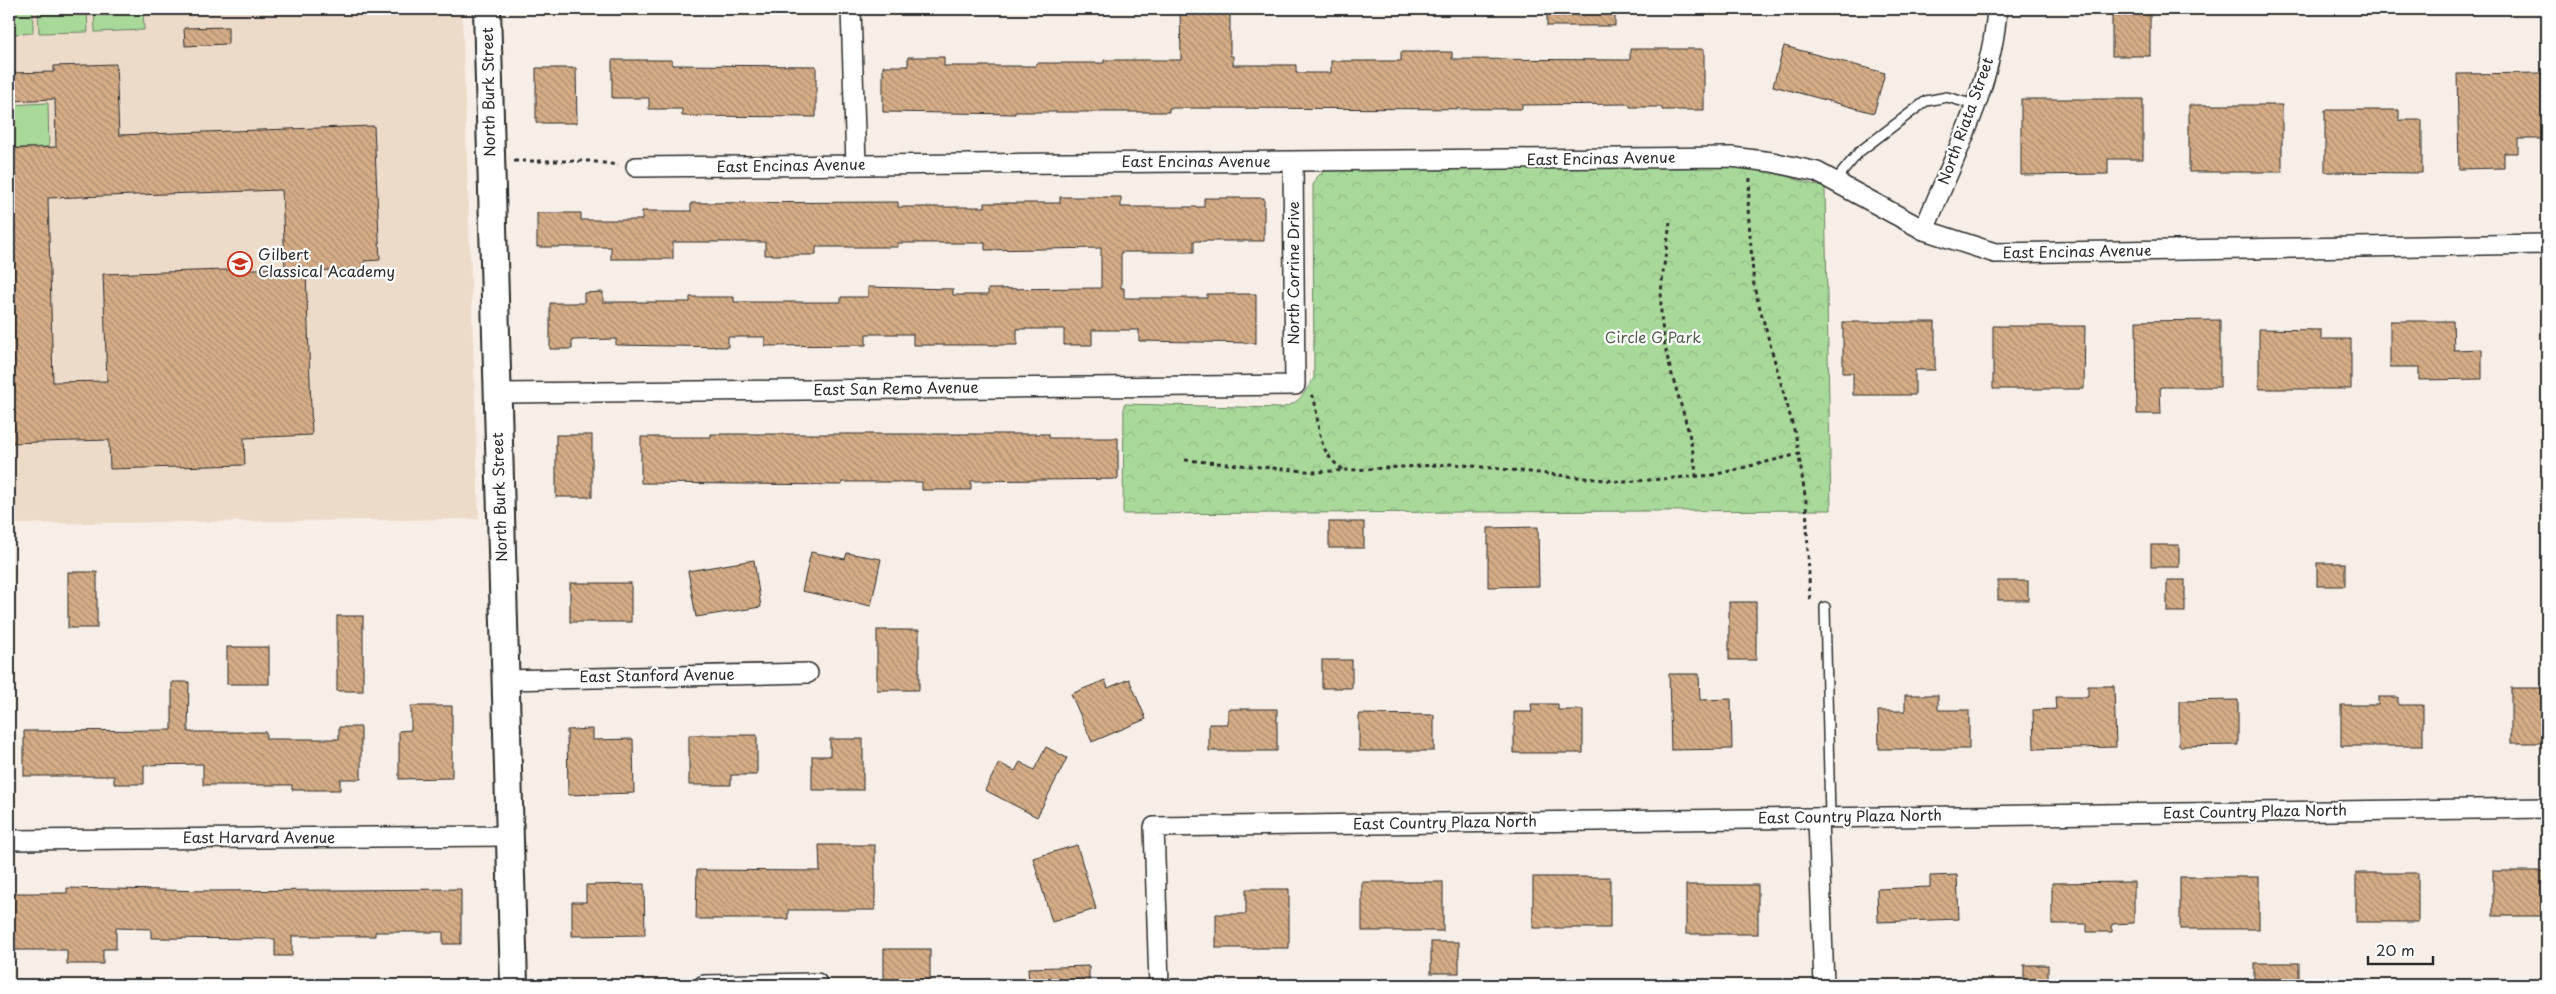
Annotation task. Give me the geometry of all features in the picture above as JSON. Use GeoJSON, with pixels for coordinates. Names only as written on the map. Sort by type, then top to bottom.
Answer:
{"type":"FeatureCollection","features":[{"type":"Feature","properties":{"kind":"street","name":"North Burk Street"},"geometry":{"type":"LineString","coordinates":[[487,9],[514,985]]}},
{"type":"Feature","properties":{"kind":"street"},"geometry":{"type":"LineString","coordinates":[[851,9],[856,165]]}},
{"type":"Feature","properties":{"kind":"street","name":"North Riata Street"},"geometry":{"type":"LineString","coordinates":[[1924,230],[1975,105],[1996,36],[1998,9]]}},
{"type":"Feature","properties":{"kind":"street","name":"East Encinas Avenue"},"geometry":{"type":"LineString","coordinates":[[636,167],[1731,157],[1816,172],[1924,230],[1995,253],[2547,244]]}},
{"type":"Feature","properties":{"kind":"street","name":"North Corrine Drive"},"geometry":{"type":"LineString","coordinates":[[1293,162],[1295,385]]}},
{"type":"Feature","properties":{"kind":"street","name":"East San Remo Avenue"},"geometry":{"type":"LineString","coordinates":[[497,393],[1295,385]]}},
{"type":"Feature","properties":{"kind":"street","name":"East Stanford Avenue"},"geometry":{"type":"LineString","coordinates":[[505,680],[808,673]]}},
{"type":"Feature","properties":{"kind":"street","name":"East Country Plaza North"},"geometry":{"type":"LineString","coordinates":[[1159,985],[1154,827],[2547,808]]}},
{"type":"Feature","properties":{"kind":"street"},"geometry":{"type":"LineString","coordinates":[[1824,818],[1824,985]]}},
{"type":"Feature","properties":{"kind":"street","name":"East Harvard Avenue"},"geometry":{"type":"LineString","coordinates":[[9,840],[509,836]]}},
{"type":"Feature","properties":{"kind":"street"},"geometry":{"type":"LineString","coordinates":[[704,985],[817,983]]}},
{"type":"Feature","properties":{"kind":"lane"},"geometry":{"type":"LineString","coordinates":[[1835,182],[1860,152],[1926,101],[1947,97],[1975,105]]}},
{"type":"Feature","properties":{"kind":"lane"},"geometry":{"type":"LineString","coordinates":[[1824,818],[1825,607]]}},
{"type":"Feature","properties":{"kind":"path"},"geometry":{"type":"LineString","coordinates":[[1751,160],[1748,208],[1754,287],[1796,436],[1806,502],[1810,611]]}},
{"type":"Feature","properties":{"kind":"path"},"geometry":{"type":"LineString","coordinates":[[490,161],[589,161],[636,167]]}},
{"type":"Feature","properties":{"kind":"path"},"geometry":{"type":"LineString","coordinates":[[1670,222],[1662,280],[1662,326],[1692,442],[1696,477]]}},
{"type":"Feature","properties":{"kind":"path"},"geometry":{"type":"LineString","coordinates":[[1295,385],[1314,398],[1317,431],[1320,439],[1336,465],[1347,471]]}},
{"type":"Feature","properties":{"kind":"path"},"geometry":{"type":"LineString","coordinates":[[1185,460],[1214,461],[1267,469],[1347,471],[1454,464],[1624,482],[1713,476],[1799,454]]}},
{"type":"Feature","properties":{"kind":"shaded area","name":"Gilbert Classical Academy"},"geometry":{"type":"Polygon","coordinates":[[[9,9],[462,9],[479,519],[9,524],[9,9]]]}},
{"type":"Feature","properties":{"kind":"green space"},"geometry":{"type":"Polygon","coordinates":[[[9,9],[33,9],[33,33],[9,34],[9,9]]]}},
{"type":"Feature","properties":{"kind":"green space"},"geometry":{"type":"Polygon","coordinates":[[[38,9],[87,9],[88,32],[39,33],[38,9]]]}},
{"type":"Feature","properties":{"kind":"green space"},"geometry":{"type":"Polygon","coordinates":[[[94,9],[143,9],[144,30],[95,32],[94,9]]]}},
{"type":"Feature","properties":{"kind":"green space"},"geometry":{"type":"Polygon","coordinates":[[[48,103],[49,147],[9,148],[9,105],[48,103]]]}},
{"type":"Feature","properties":{"kind":"green space","name":"Circle G Park"},"geometry":{"type":"Polygon","coordinates":[[[1734,165],[1779,174],[1825,188],[1831,510],[1123,514],[1124,404],[1280,408],[1297,401],[1314,378],[1313,185],[1318,176],[1327,170],[1734,165]]]}},
{"type":"Feature","properties":{"kind":"building"},"geometry":{"type":"Polygon","coordinates":[[[1180,9],[1230,9],[1230,56],[1233,56],[1233,65],[1296,65],[1296,73],[1331,73],[1331,61],[1401,61],[1401,52],[1452,52],[1452,59],[1630,60],[1630,49],[1704,49],[1704,110],[1662,110],[1662,107],[1630,107],[1630,104],[1522,105],[1522,109],[1169,108],[1169,112],[1015,112],[1015,114],[883,112],[883,66],[908,66],[908,57],[944,57],[944,66],[1036,66],[1036,63],[1104,63],[1104,60],[1181,60],[1180,9]]]}},
{"type":"Feature","properties":{"kind":"building"},"geometry":{"type":"Polygon","coordinates":[[[1547,9],[1615,9],[1615,26],[1547,26],[1547,9]]]}},
{"type":"Feature","properties":{"kind":"building"},"geometry":{"type":"Polygon","coordinates":[[[2112,9],[2150,9],[2150,56],[2112,56],[2112,9]]]}},
{"type":"Feature","properties":{"kind":"building"},"geometry":{"type":"Polygon","coordinates":[[[228,27],[228,44],[185,46],[184,28],[228,27]]]}},
{"type":"Feature","properties":{"kind":"building"},"geometry":{"type":"Polygon","coordinates":[[[1784,46],[1885,73],[1874,113],[1773,86],[1784,46]]]}},
{"type":"Feature","properties":{"kind":"building"},"geometry":{"type":"Polygon","coordinates":[[[612,60],[672,60],[672,65],[816,66],[816,117],[682,116],[682,109],[649,109],[649,98],[612,98],[612,60]]]}},
{"type":"Feature","properties":{"kind":"building"},"geometry":{"type":"Polygon","coordinates":[[[116,64],[119,135],[374,126],[380,260],[364,261],[365,269],[306,271],[312,435],[244,438],[245,465],[110,469],[109,440],[9,443],[9,149],[56,147],[55,99],[9,101],[9,73],[54,72],[54,66],[116,64]],[[282,190],[48,198],[53,382],[107,381],[103,274],[285,268],[282,190]]]}},
{"type":"Feature","properties":{"kind":"building"},"geometry":{"type":"Polygon","coordinates":[[[536,68],[576,68],[577,123],[536,123],[536,68]]]}},
{"type":"Feature","properties":{"kind":"building"},"geometry":{"type":"Polygon","coordinates":[[[2542,73],[2543,88],[2547,88],[2547,139],[2518,139],[2518,153],[2504,153],[2504,168],[2459,169],[2457,74],[2542,73]]]}},
{"type":"Feature","properties":{"kind":"building"},"geometry":{"type":"Polygon","coordinates":[[[2021,99],[2143,99],[2143,159],[2108,159],[2108,174],[2021,175],[2021,99]]]}},
{"type":"Feature","properties":{"kind":"building"},"geometry":{"type":"Polygon","coordinates":[[[2189,105],[2282,105],[2282,172],[2189,172],[2189,105]]]}},
{"type":"Feature","properties":{"kind":"building"},"geometry":{"type":"Polygon","coordinates":[[[2325,110],[2399,110],[2399,120],[2422,120],[2422,173],[2325,172],[2325,110]]]}},
{"type":"Feature","properties":{"kind":"building"},"geometry":{"type":"Polygon","coordinates":[[[1060,197],[1121,197],[1121,207],[1204,207],[1204,198],[1264,198],[1264,241],[1194,241],[1194,252],[1121,252],[1121,288],[1124,288],[1124,298],[1207,298],[1207,294],[1256,294],[1256,343],[1139,341],[1139,330],[1092,330],[1092,345],[1064,345],[1064,329],[1017,329],[1017,345],[913,345],[913,334],[866,334],[866,345],[765,346],[765,337],[728,337],[728,347],[616,345],[616,339],[572,340],[572,349],[550,349],[550,303],[584,303],[584,293],[603,292],[603,302],[690,302],[690,297],[734,297],[734,302],[841,302],[841,297],[868,297],[868,287],[953,289],[953,295],[988,295],[988,289],[1101,288],[1101,248],[985,250],[985,243],[898,243],[898,247],[816,247],[816,255],[765,255],[765,242],[673,242],[673,259],[611,259],[611,247],[537,247],[537,213],[581,213],[581,220],[642,220],[642,211],[691,211],[691,203],[898,202],[898,207],[985,207],[985,203],[1060,203],[1060,197]]]}},
{"type":"Feature","properties":{"kind":"building"},"geometry":{"type":"Polygon","coordinates":[[[2220,320],[2220,387],[2160,387],[2161,414],[2137,414],[2136,321],[2220,320]]]}},
{"type":"Feature","properties":{"kind":"building"},"geometry":{"type":"Polygon","coordinates":[[[2390,321],[2453,321],[2454,350],[2482,349],[2482,379],[2419,380],[2419,367],[2390,367],[2390,321]]]}},
{"type":"Feature","properties":{"kind":"building"},"geometry":{"type":"Polygon","coordinates":[[[1843,322],[1935,322],[1935,370],[1915,370],[1915,395],[1853,395],[1853,373],[1843,373],[1843,322]]]}},
{"type":"Feature","properties":{"kind":"building"},"geometry":{"type":"Polygon","coordinates":[[[1993,326],[2085,326],[2084,389],[1993,389],[1993,326]]]}},
{"type":"Feature","properties":{"kind":"building"},"geometry":{"type":"Polygon","coordinates":[[[2259,329],[2321,330],[2321,339],[2351,339],[2351,389],[2259,389],[2259,329]]]}},
{"type":"Feature","properties":{"kind":"building"},"geometry":{"type":"Polygon","coordinates":[[[711,434],[1049,434],[1049,438],[1118,438],[1118,479],[971,481],[971,490],[922,490],[922,482],[842,482],[842,485],[641,483],[641,437],[711,437],[711,434]]]}},
{"type":"Feature","properties":{"kind":"building"},"geometry":{"type":"Polygon","coordinates":[[[556,435],[592,435],[592,497],[556,497],[556,435]]]}},
{"type":"Feature","properties":{"kind":"building"},"geometry":{"type":"Polygon","coordinates":[[[1329,522],[1364,522],[1364,548],[1329,548],[1329,522]]]}},
{"type":"Feature","properties":{"kind":"building"},"geometry":{"type":"Polygon","coordinates":[[[1538,527],[1539,586],[1488,587],[1488,528],[1538,527]]]}},
{"type":"Feature","properties":{"kind":"building"},"geometry":{"type":"Polygon","coordinates":[[[2151,545],[2179,545],[2179,567],[2151,567],[2151,545]]]}},
{"type":"Feature","properties":{"kind":"building"},"geometry":{"type":"Polygon","coordinates":[[[811,552],[845,559],[847,553],[881,559],[871,606],[802,591],[811,552]]]}},
{"type":"Feature","properties":{"kind":"building"},"geometry":{"type":"Polygon","coordinates":[[[754,560],[761,607],[696,617],[688,571],[754,560]]]}},
{"type":"Feature","properties":{"kind":"building"},"geometry":{"type":"Polygon","coordinates":[[[2317,563],[2345,563],[2345,586],[2317,586],[2317,563]]]}},
{"type":"Feature","properties":{"kind":"building"},"geometry":{"type":"Polygon","coordinates":[[[68,572],[97,572],[97,628],[68,628],[68,572]]]}},
{"type":"Feature","properties":{"kind":"building"},"geometry":{"type":"Polygon","coordinates":[[[2167,580],[2185,580],[2185,612],[2167,612],[2167,580]]]}},
{"type":"Feature","properties":{"kind":"building"},"geometry":{"type":"Polygon","coordinates":[[[1998,581],[2028,581],[2028,600],[1998,600],[1998,581]]]}},
{"type":"Feature","properties":{"kind":"building"},"geometry":{"type":"Polygon","coordinates":[[[570,583],[631,583],[631,622],[570,622],[570,583]]]}},
{"type":"Feature","properties":{"kind":"building"},"geometry":{"type":"Polygon","coordinates":[[[1729,602],[1756,602],[1756,660],[1729,660],[1729,602]]]}},
{"type":"Feature","properties":{"kind":"building"},"geometry":{"type":"Polygon","coordinates":[[[337,616],[363,616],[363,691],[337,691],[337,616]]]}},
{"type":"Feature","properties":{"kind":"building"},"geometry":{"type":"Polygon","coordinates":[[[877,630],[919,630],[919,690],[877,690],[877,630]]]}},
{"type":"Feature","properties":{"kind":"building"},"geometry":{"type":"Polygon","coordinates":[[[227,647],[269,647],[269,684],[227,684],[227,647]]]}},
{"type":"Feature","properties":{"kind":"building"},"geometry":{"type":"Polygon","coordinates":[[[1322,660],[1352,660],[1352,688],[1322,688],[1322,660]]]}},
{"type":"Feature","properties":{"kind":"building"},"geometry":{"type":"Polygon","coordinates":[[[1669,674],[1699,674],[1700,700],[1731,699],[1732,749],[1671,750],[1669,674]]]}},
{"type":"Feature","properties":{"kind":"building"},"geometry":{"type":"Polygon","coordinates":[[[1129,679],[1146,719],[1092,742],[1071,694],[1105,680],[1108,688],[1129,679]]]}},
{"type":"Feature","properties":{"kind":"building"},"geometry":{"type":"Polygon","coordinates":[[[172,682],[189,682],[188,732],[266,732],[266,739],[339,739],[339,727],[361,727],[361,779],[340,779],[340,790],[292,790],[292,785],[203,785],[203,764],[144,765],[144,784],[114,784],[114,776],[24,776],[24,731],[172,730],[172,682]]]}},
{"type":"Feature","properties":{"kind":"building"},"geometry":{"type":"Polygon","coordinates":[[[2088,686],[2114,686],[2116,747],[2034,749],[2033,710],[2056,709],[2055,697],[2088,697],[2088,686]]]}},
{"type":"Feature","properties":{"kind":"building"},"geometry":{"type":"Polygon","coordinates":[[[2511,688],[2547,688],[2547,743],[2511,743],[2511,688]]]}},
{"type":"Feature","properties":{"kind":"building"},"geometry":{"type":"Polygon","coordinates":[[[1905,695],[1938,695],[1938,710],[1969,710],[1969,749],[1879,749],[1878,711],[1905,711],[1905,695]]]}},
{"type":"Feature","properties":{"kind":"building"},"geometry":{"type":"Polygon","coordinates":[[[2378,697],[2398,697],[2398,705],[2423,705],[2423,746],[2341,746],[2341,705],[2378,705],[2378,697]]]}},
{"type":"Feature","properties":{"kind":"building"},"geometry":{"type":"Polygon","coordinates":[[[2238,700],[2238,745],[2179,746],[2179,701],[2238,700]]]}},
{"type":"Feature","properties":{"kind":"building"},"geometry":{"type":"Polygon","coordinates":[[[1531,704],[1558,704],[1558,710],[1583,710],[1583,753],[1514,753],[1514,712],[1532,712],[1531,704]]]}},
{"type":"Feature","properties":{"kind":"building"},"geometry":{"type":"Polygon","coordinates":[[[411,706],[452,706],[452,778],[399,779],[399,731],[411,730],[411,706]]]}},
{"type":"Feature","properties":{"kind":"building"},"geometry":{"type":"Polygon","coordinates":[[[1228,709],[1277,709],[1277,751],[1209,751],[1209,724],[1228,724],[1228,709]]]}},
{"type":"Feature","properties":{"kind":"building"},"geometry":{"type":"Polygon","coordinates":[[[1359,714],[1434,715],[1434,751],[1359,751],[1359,714]]]}},
{"type":"Feature","properties":{"kind":"building"},"geometry":{"type":"Polygon","coordinates":[[[593,729],[593,740],[633,739],[634,793],[568,795],[567,730],[593,729]]]}},
{"type":"Feature","properties":{"kind":"building"},"geometry":{"type":"Polygon","coordinates":[[[689,735],[757,735],[757,775],[731,775],[731,785],[689,785],[689,735]]]}},
{"type":"Feature","properties":{"kind":"building"},"geometry":{"type":"Polygon","coordinates":[[[830,739],[863,739],[863,790],[812,790],[812,756],[830,756],[830,739]]]}},
{"type":"Feature","properties":{"kind":"building"},"geometry":{"type":"Polygon","coordinates":[[[1046,747],[1067,758],[1037,817],[985,790],[999,763],[1015,771],[1020,762],[1034,770],[1046,747]]]}},
{"type":"Feature","properties":{"kind":"building"},"geometry":{"type":"Polygon","coordinates":[[[819,845],[875,845],[875,910],[788,910],[788,919],[696,919],[697,870],[820,871],[819,845]]]}},
{"type":"Feature","properties":{"kind":"building"},"geometry":{"type":"Polygon","coordinates":[[[1077,845],[1096,909],[1052,922],[1033,858],[1077,845]]]}},
{"type":"Feature","properties":{"kind":"building"},"geometry":{"type":"Polygon","coordinates":[[[2493,871],[2547,871],[2547,916],[2493,916],[2493,871]]]}},
{"type":"Feature","properties":{"kind":"building"},"geometry":{"type":"Polygon","coordinates":[[[2356,873],[2418,873],[2418,922],[2356,922],[2356,873]]]}},
{"type":"Feature","properties":{"kind":"building"},"geometry":{"type":"Polygon","coordinates":[[[1957,875],[1959,919],[1878,922],[1877,889],[1930,887],[1930,876],[1957,875]]]}},
{"type":"Feature","properties":{"kind":"building"},"geometry":{"type":"Polygon","coordinates":[[[1533,877],[1610,877],[1610,928],[1533,928],[1533,877]]]}},
{"type":"Feature","properties":{"kind":"building"},"geometry":{"type":"Polygon","coordinates":[[[2180,877],[2259,877],[2259,929],[2180,929],[2180,877]]]}},
{"type":"Feature","properties":{"kind":"building"},"geometry":{"type":"Polygon","coordinates":[[[1362,882],[1443,882],[1443,931],[1362,931],[1362,882]]]}},
{"type":"Feature","properties":{"kind":"building"},"geometry":{"type":"Polygon","coordinates":[[[2134,882],[2134,923],[2112,924],[2112,932],[2087,932],[2087,924],[2052,924],[2052,883],[2134,882]]]}},
{"type":"Feature","properties":{"kind":"building"},"geometry":{"type":"Polygon","coordinates":[[[644,884],[645,935],[572,936],[572,902],[586,902],[586,885],[644,884]]]}},
{"type":"Feature","properties":{"kind":"building"},"geometry":{"type":"Polygon","coordinates":[[[1686,885],[1758,885],[1758,934],[1686,934],[1686,885]]]}},
{"type":"Feature","properties":{"kind":"building"},"geometry":{"type":"Polygon","coordinates":[[[67,888],[210,891],[461,889],[461,944],[443,944],[443,932],[375,932],[375,936],[292,936],[292,956],[275,956],[275,939],[151,938],[151,929],[116,928],[116,949],[103,949],[103,964],[67,964],[67,950],[9,950],[9,893],[67,893],[67,888]]]}},
{"type":"Feature","properties":{"kind":"building"},"geometry":{"type":"Polygon","coordinates":[[[1246,889],[1289,889],[1289,948],[1216,948],[1216,914],[1246,914],[1246,889]]]}},
{"type":"Feature","properties":{"kind":"building"},"geometry":{"type":"Polygon","coordinates":[[[1431,942],[1459,942],[1459,973],[1431,973],[1431,942]]]}},
{"type":"Feature","properties":{"kind":"building"},"geometry":{"type":"Polygon","coordinates":[[[884,949],[930,949],[930,985],[884,985],[884,949]]]}},
{"type":"Feature","properties":{"kind":"building"},"geometry":{"type":"Polygon","coordinates":[[[2254,963],[2299,963],[2299,985],[2254,985],[2254,963]]]}},
{"type":"Feature","properties":{"kind":"building"},"geometry":{"type":"Polygon","coordinates":[[[2024,965],[2048,965],[2048,985],[2024,985],[2024,965]]]}},
{"type":"Feature","properties":{"kind":"building"},"geometry":{"type":"Polygon","coordinates":[[[1089,966],[1089,985],[1029,985],[1028,968],[1089,966]]]}},
{"type":"Feature","properties":{"kind":"place","name":"Gilbert Classical Academy"},"geometry":{"type":"Point","coordinates":[240,264]}}]}
